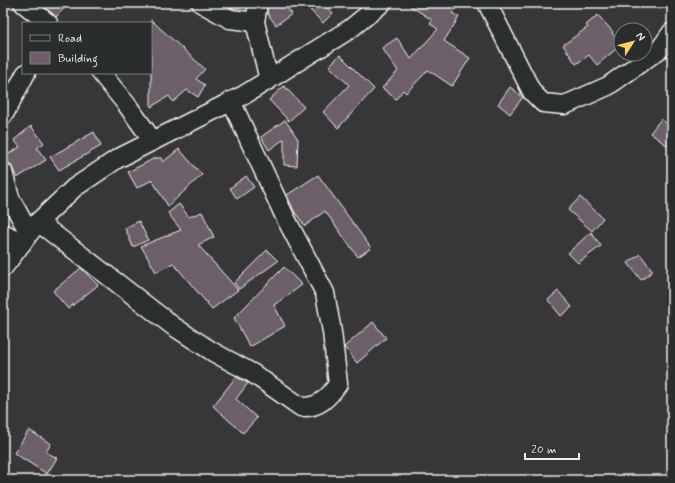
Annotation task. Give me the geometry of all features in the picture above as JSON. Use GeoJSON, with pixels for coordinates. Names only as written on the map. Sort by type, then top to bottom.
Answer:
{"type":"FeatureCollection","features":[{"type":"Feature","properties":{"kind":"street"},"geometry":{"type":"LineString","coordinates":[[23,3],[47,22]]}},
{"type":"Feature","properties":{"kind":"street"},"geometry":{"type":"LineString","coordinates":[[201,3],[230,20],[255,22]]}},
{"type":"Feature","properties":{"kind":"street"},"geometry":{"type":"LineString","coordinates":[[258,3],[255,22],[269,80]]}},
{"type":"Feature","properties":{"kind":"street"},"geometry":{"type":"LineString","coordinates":[[3,268],[30,233],[74,188],[117,159],[269,80],[350,30],[382,3]]}},
{"type":"Feature","properties":{"kind":"street"},"geometry":{"type":"LineString","coordinates":[[487,3],[532,92],[544,103],[565,105],[608,86],[660,49],[672,32]]}},
{"type":"Feature","properties":{"kind":"street"},"geometry":{"type":"LineString","coordinates":[[3,116],[25,74]]}},
{"type":"Feature","properties":{"kind":"street"},"geometry":{"type":"LineString","coordinates":[[102,74],[153,141]]}},
{"type":"Feature","properties":{"kind":"street"},"geometry":{"type":"LineString","coordinates":[[3,172],[10,198],[30,233],[173,326],[252,373],[301,407],[310,408],[326,400],[338,384],[326,293],[285,217],[231,101]]}},
{"type":"Feature","properties":{"kind":"street"},"geometry":{"type":"LineString","coordinates":[[3,233],[30,233]]}},
{"type":"Feature","properties":{"kind":"street"},"geometry":{"type":"LineString","coordinates":[[3,245],[30,233]]}},
{"type":"Feature","properties":{"kind":"building"},"geometry":{"type":"Polygon","coordinates":[[[40,3],[69,3],[56,17],[40,3]]]}},
{"type":"Feature","properties":{"kind":"building"},"geometry":{"type":"Polygon","coordinates":[[[268,3],[283,3],[292,14],[276,25],[267,13],[268,3]]]}},
{"type":"Feature","properties":{"kind":"building"},"geometry":{"type":"Polygon","coordinates":[[[317,3],[322,3],[333,13],[323,23],[310,10],[317,3]]]}},
{"type":"Feature","properties":{"kind":"building"},"geometry":{"type":"Polygon","coordinates":[[[406,3],[461,3],[452,13],[459,17],[444,41],[470,58],[452,86],[428,70],[406,93],[403,90],[396,99],[382,88],[398,71],[382,48],[397,38],[411,59],[438,29],[430,24],[432,20],[406,3]]]}},
{"type":"Feature","properties":{"kind":"building"},"geometry":{"type":"Polygon","coordinates":[[[598,15],[613,32],[613,52],[597,65],[589,55],[576,64],[563,45],[588,27],[586,25],[598,15]]]}},
{"type":"Feature","properties":{"kind":"building"},"geometry":{"type":"Polygon","coordinates":[[[151,20],[205,69],[196,79],[205,85],[198,97],[187,90],[173,102],[169,96],[151,107],[151,20]]]}},
{"type":"Feature","properties":{"kind":"building"},"geometry":{"type":"Polygon","coordinates":[[[340,55],[374,89],[338,128],[323,112],[349,85],[329,66],[340,55]]]}},
{"type":"Feature","properties":{"kind":"building"},"geometry":{"type":"Polygon","coordinates":[[[284,86],[304,107],[289,121],[269,100],[284,86]]]}},
{"type":"Feature","properties":{"kind":"building"},"geometry":{"type":"Polygon","coordinates":[[[510,87],[523,97],[510,114],[498,104],[510,87]]]}},
{"type":"Feature","properties":{"kind":"building"},"geometry":{"type":"Polygon","coordinates":[[[661,119],[672,128],[672,149],[650,133],[661,119]]]}},
{"type":"Feature","properties":{"kind":"building"},"geometry":{"type":"Polygon","coordinates":[[[285,120],[298,139],[297,166],[284,165],[284,139],[269,150],[261,137],[285,120]]]}},
{"type":"Feature","properties":{"kind":"building"},"geometry":{"type":"Polygon","coordinates":[[[31,126],[44,143],[37,148],[46,160],[17,178],[11,165],[4,157],[20,147],[14,140],[31,126]]]}},
{"type":"Feature","properties":{"kind":"building"},"geometry":{"type":"Polygon","coordinates":[[[94,132],[101,146],[59,170],[50,157],[94,132]]]}},
{"type":"Feature","properties":{"kind":"building"},"geometry":{"type":"Polygon","coordinates":[[[179,149],[202,175],[168,206],[152,180],[137,188],[128,172],[155,158],[161,158],[163,162],[179,149]]]}},
{"type":"Feature","properties":{"kind":"building"},"geometry":{"type":"Polygon","coordinates":[[[318,175],[371,248],[358,257],[325,211],[305,226],[294,211],[287,195],[318,175]]]}},
{"type":"Feature","properties":{"kind":"building"},"geometry":{"type":"Polygon","coordinates":[[[246,176],[254,187],[237,199],[230,188],[246,176]]]}},
{"type":"Feature","properties":{"kind":"building"},"geometry":{"type":"Polygon","coordinates":[[[580,197],[603,218],[592,231],[568,210],[580,197]]]}},
{"type":"Feature","properties":{"kind":"building"},"geometry":{"type":"Polygon","coordinates":[[[179,204],[189,217],[202,212],[214,237],[198,245],[238,290],[212,309],[173,263],[156,272],[141,246],[181,230],[168,213],[179,204]]]}},
{"type":"Feature","properties":{"kind":"building"},"geometry":{"type":"Polygon","coordinates":[[[139,221],[148,240],[133,247],[125,228],[139,221]]]}},
{"type":"Feature","properties":{"kind":"building"},"geometry":{"type":"Polygon","coordinates":[[[591,232],[601,246],[578,263],[568,253],[591,232]]]}},
{"type":"Feature","properties":{"kind":"building"},"geometry":{"type":"Polygon","coordinates":[[[267,250],[278,261],[239,289],[234,283],[267,250]]]}},
{"type":"Feature","properties":{"kind":"building"},"geometry":{"type":"Polygon","coordinates":[[[640,254],[653,271],[641,280],[628,263],[640,254]]]}},
{"type":"Feature","properties":{"kind":"building"},"geometry":{"type":"Polygon","coordinates":[[[284,267],[302,285],[274,305],[285,326],[250,347],[234,318],[284,267]]]}},
{"type":"Feature","properties":{"kind":"building"},"geometry":{"type":"Polygon","coordinates":[[[81,268],[98,285],[68,309],[53,291],[81,268]]]}},
{"type":"Feature","properties":{"kind":"building"},"geometry":{"type":"Polygon","coordinates":[[[558,291],[572,307],[561,316],[548,300],[558,291]]]}},
{"type":"Feature","properties":{"kind":"building"},"geometry":{"type":"Polygon","coordinates":[[[373,322],[386,338],[357,363],[344,347],[373,322]]]}},
{"type":"Feature","properties":{"kind":"building"},"geometry":{"type":"Polygon","coordinates":[[[236,377],[248,383],[236,399],[257,418],[243,433],[213,406],[236,377]]]}},
{"type":"Feature","properties":{"kind":"building"},"geometry":{"type":"Polygon","coordinates":[[[29,430],[51,444],[46,452],[57,458],[47,474],[14,453],[29,430]]]}}]}
